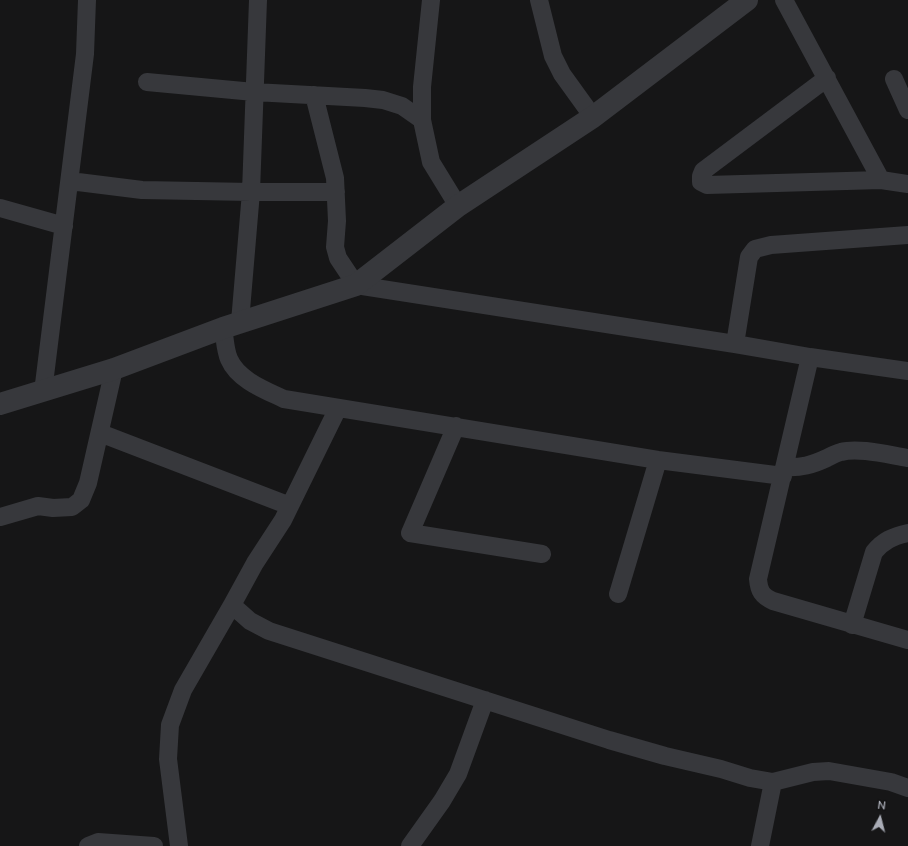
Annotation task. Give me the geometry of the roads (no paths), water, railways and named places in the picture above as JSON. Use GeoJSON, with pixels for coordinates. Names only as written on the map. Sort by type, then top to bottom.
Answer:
{"type":"FeatureCollection","features":[{"type":"Feature","properties":{"kind":"street"},"geometry":{"type":"LineString","coordinates":[[44,392],[85,54],[87,0]]}},
{"type":"Feature","properties":{"kind":"street"},"geometry":{"type":"LineString","coordinates":[[258,0],[250,192],[232,325],[229,359],[238,372],[259,388],[284,399],[658,460],[784,472],[812,465],[840,452],[866,451],[908,458]]}},
{"type":"Feature","properties":{"kind":"street"},"geometry":{"type":"LineString","coordinates":[[431,0],[422,87],[422,120],[431,162],[458,206]]}},
{"type":"Feature","properties":{"kind":"street"},"geometry":{"type":"LineString","coordinates":[[539,0],[553,56],[562,74],[593,117]]}},
{"type":"Feature","properties":{"kind":"street"},"geometry":{"type":"LineString","coordinates":[[0,404],[44,392],[114,369],[232,325],[356,285],[458,206],[593,117],[747,0]]}},
{"type":"Feature","properties":{"kind":"street"},"geometry":{"type":"LineString","coordinates":[[784,0],[881,180]]}},
{"type":"Feature","properties":{"kind":"street"},"geometry":{"type":"LineString","coordinates":[[827,78],[703,171],[701,182],[707,185],[881,180],[908,184]]}},
{"type":"Feature","properties":{"kind":"street"},"geometry":{"type":"LineString","coordinates":[[894,79],[908,110]]}},
{"type":"Feature","properties":{"kind":"street"},"geometry":{"type":"LineString","coordinates":[[146,82],[254,92],[383,100],[402,106],[422,120]]}},
{"type":"Feature","properties":{"kind":"street"},"geometry":{"type":"LineString","coordinates":[[314,95],[335,178],[337,221],[335,247],[338,258],[356,285],[810,357],[908,371]]}},
{"type":"Feature","properties":{"kind":"street"},"geometry":{"type":"LineString","coordinates":[[70,181],[142,190],[336,192]]}},
{"type":"Feature","properties":{"kind":"street"},"geometry":{"type":"LineString","coordinates":[[0,208],[64,226]]}},
{"type":"Feature","properties":{"kind":"street"},"geometry":{"type":"LineString","coordinates":[[735,344],[749,257],[755,249],[778,244],[908,235]]}},
{"type":"Feature","properties":{"kind":"street"},"geometry":{"type":"LineString","coordinates":[[810,357],[758,579],[759,589],[764,597],[773,601],[908,640]]}},
{"type":"Feature","properties":{"kind":"street"},"geometry":{"type":"LineString","coordinates":[[0,517],[38,506],[53,508],[72,507],[81,500],[88,483],[114,369]]}},
{"type":"Feature","properties":{"kind":"street"},"geometry":{"type":"LineString","coordinates":[[179,846],[168,759],[170,725],[183,690],[255,563],[283,520],[338,408]]}},
{"type":"Feature","properties":{"kind":"street"},"geometry":{"type":"LineString","coordinates":[[456,426],[410,533],[542,554]]}},
{"type":"Feature","properties":{"kind":"street"},"geometry":{"type":"LineString","coordinates":[[100,433],[290,506]]}},
{"type":"Feature","properties":{"kind":"street"},"geometry":{"type":"LineString","coordinates":[[618,594],[658,460]]}},
{"type":"Feature","properties":{"kind":"street"},"geometry":{"type":"LineString","coordinates":[[852,625],[874,552],[881,544],[894,536],[908,533]]}},
{"type":"Feature","properties":{"kind":"street"},"geometry":{"type":"LineString","coordinates":[[232,605],[250,621],[269,631],[609,740],[658,754],[721,769],[750,778],[773,782],[813,772],[829,771],[891,782],[908,788]]}},
{"type":"Feature","properties":{"kind":"street"},"geometry":{"type":"LineString","coordinates":[[410,846],[442,801],[458,774],[485,700]]}},
{"type":"Feature","properties":{"kind":"street"},"geometry":{"type":"LineString","coordinates":[[760,846],[773,782]]}},
{"type":"Feature","properties":{"kind":"street"},"geometry":{"type":"LineString","coordinates":[[88,846],[98,842],[154,846]]}}]}
